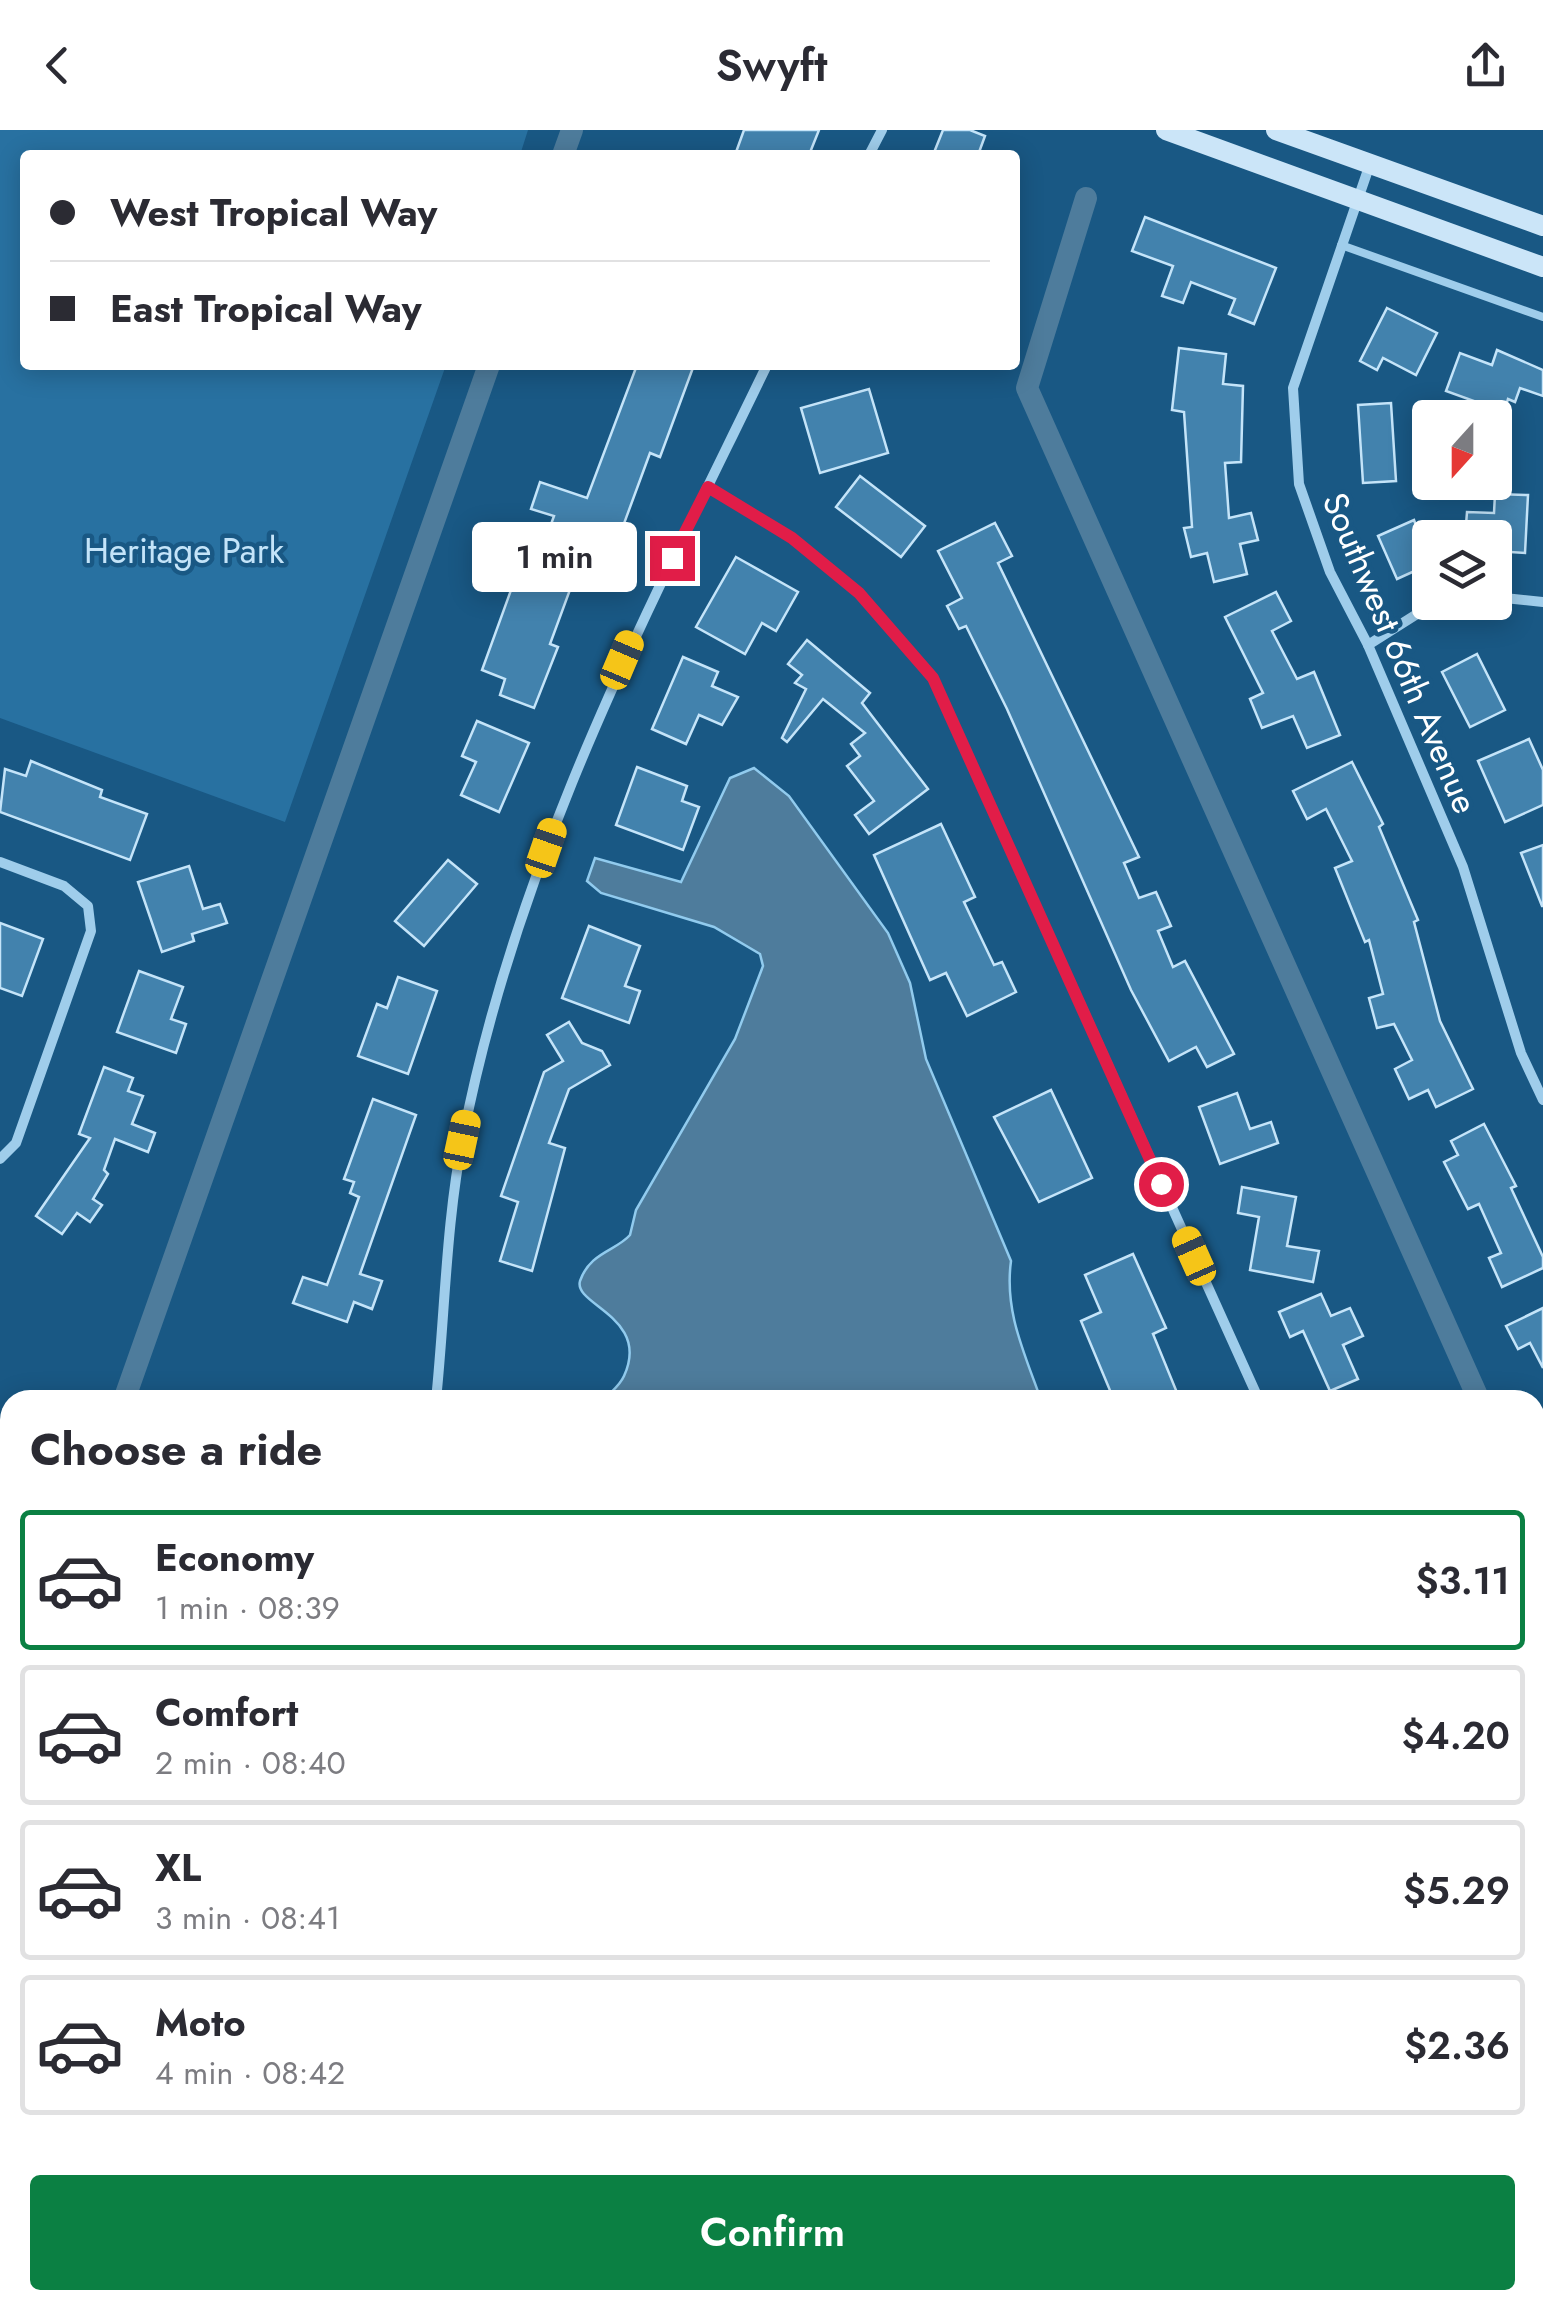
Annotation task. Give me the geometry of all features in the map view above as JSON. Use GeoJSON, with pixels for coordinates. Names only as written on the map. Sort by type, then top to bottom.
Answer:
{"type":"FeatureCollection","features":[{"type":"Feature","properties":{"kind":"main road"},"geometry":{"type":"LineString","coordinates":[[1166,130],[1543,267]]}},
{"type":"Feature","properties":{"kind":"main road"},"geometry":{"type":"LineString","coordinates":[[1276,130],[1304,134],[1370,164],[1543,226]]}},
{"type":"Feature","properties":{"kind":"street","name":"Southwest 66th Avenue"},"geometry":{"type":"LineString","coordinates":[[1370,164],[1292,388],[1298,484],[1330,572],[1368,645],[1463,867],[1521,1054],[1543,1100]]}},
{"type":"Feature","properties":{"kind":"street"},"geometry":{"type":"LineString","coordinates":[[437,1390],[462,1140],[484,1041],[570,780],[636,630],[765,370]]}},
{"type":"Feature","properties":{"kind":"street"},"geometry":{"type":"LineString","coordinates":[[708,487],[792,538],[859,593],[933,678],[1254,1390]]}},
{"type":"Feature","properties":{"kind":"street"},"geometry":{"type":"LineString","coordinates":[[1512,599],[1543,602]]}},
{"type":"Feature","properties":{"kind":"street"},"geometry":{"type":"LineString","coordinates":[[1368,645],[1412,617]]}},
{"type":"Feature","properties":{"kind":"street"},"geometry":{"type":"LineString","coordinates":[[0,862],[64,886],[88,906],[90,931],[16,1143],[0,1159]]}},
{"type":"Feature","properties":{"kind":"lane"},"geometry":{"type":"LineString","coordinates":[[1341,245],[1543,317]]}},
{"type":"Feature","properties":{"kind":"green space","name":"Heritage Park"},"geometry":{"type":"Polygon","coordinates":[[[0,130],[528,130],[522,150],[20,150],[20,370],[444,370],[285,822],[0,718],[0,130]]]}},
{"type":"Feature","properties":{"kind":"shaded area"},"geometry":{"type":"Polygon","coordinates":[[[754,768],[789,796],[888,933],[910,983],[926,1059],[1011,1261],[1013,1315],[1037,1390],[613,1390],[624,1376],[630,1356],[628,1340],[610,1315],[581,1290],[580,1281],[590,1264],[630,1235],[636,1210],[735,1039],[763,966],[760,954],[714,927],[601,893],[587,881],[595,858],[681,882],[730,778],[754,768]]]}},
{"type":"Feature","properties":{"kind":"building"},"geometry":{"type":"Polygon","coordinates":[[[744,130],[819,130],[811,150],[737,150],[744,130]]]}},
{"type":"Feature","properties":{"kind":"building"},"geometry":{"type":"Polygon","coordinates":[[[943,130],[970,130],[985,136],[980,150],[935,150],[943,130]]]}},
{"type":"Feature","properties":{"kind":"building"},"geometry":{"type":"Polygon","coordinates":[[[1145,217],[1276,268],[1254,324],[1229,314],[1235,299],[1191,282],[1183,303],[1162,296],[1173,266],[1132,251],[1145,217]]]}},
{"type":"Feature","properties":{"kind":"building"},"geometry":{"type":"Polygon","coordinates":[[[1387,308],[1437,333],[1416,375],[1383,358],[1377,370],[1360,361],[1387,308]]]}},
{"type":"Feature","properties":{"kind":"building"},"geometry":{"type":"Polygon","coordinates":[[[1179,348],[1226,354],[1223,384],[1243,386],[1241,462],[1225,463],[1229,518],[1251,513],[1258,540],[1240,544],[1247,574],[1214,582],[1207,553],[1191,557],[1184,528],[1192,527],[1184,412],[1172,410],[1179,348]]]}},
{"type":"Feature","properties":{"kind":"building"},"geometry":{"type":"Polygon","coordinates":[[[1497,350],[1543,370],[1543,396],[1520,388],[1515,402],[1471,400],[1446,391],[1460,353],[1492,365],[1497,350]]]}},
{"type":"Feature","properties":{"kind":"building"},"geometry":{"type":"Polygon","coordinates":[[[635,370],[692,370],[660,457],[650,453],[601,586],[575,576],[550,644],[558,647],[534,708],[500,695],[505,679],[482,670],[519,568],[533,574],[554,516],[531,509],[540,482],[587,498],[635,370]]]}},
{"type":"Feature","properties":{"kind":"building"},"geometry":{"type":"Polygon","coordinates":[[[869,389],[888,453],[820,473],[801,408],[869,389]]]}},
{"type":"Feature","properties":{"kind":"building"},"geometry":{"type":"Polygon","coordinates":[[[1391,403],[1396,481],[1363,483],[1358,405],[1391,403]]]}},
{"type":"Feature","properties":{"kind":"building"},"geometry":{"type":"Polygon","coordinates":[[[860,476],[925,526],[901,557],[836,507],[860,476]]]}},
{"type":"Feature","properties":{"kind":"building"},"geometry":{"type":"Polygon","coordinates":[[[1528,495],[1525,553],[1512,552],[1512,520],[1466,520],[1467,512],[1494,513],[1495,500],[1528,495]]]}},
{"type":"Feature","properties":{"kind":"building"},"geometry":{"type":"Polygon","coordinates":[[[1412,521],[1412,572],[1397,579],[1378,536],[1412,521]]]}},
{"type":"Feature","properties":{"kind":"building"},"geometry":{"type":"Polygon","coordinates":[[[995,523],[1012,556],[998,563],[1139,857],[1124,863],[1139,898],[1156,892],[1171,926],[1158,931],[1173,967],[1185,961],[1234,1054],[1207,1067],[1196,1047],[1169,1061],[1131,990],[1007,709],[966,626],[959,629],[947,606],[962,598],[938,551],[995,523]]]}},
{"type":"Feature","properties":{"kind":"building"},"geometry":{"type":"Polygon","coordinates":[[[736,557],[798,592],[776,631],[762,623],[745,654],[696,627],[736,557]]]}},
{"type":"Feature","properties":{"kind":"building"},"geometry":{"type":"Polygon","coordinates":[[[1276,592],[1291,621],[1272,631],[1297,679],[1314,672],[1340,735],[1307,748],[1293,716],[1262,728],[1250,699],[1263,693],[1225,617],[1276,592]]]}},
{"type":"Feature","properties":{"kind":"building"},"geometry":{"type":"Polygon","coordinates":[[[807,640],[870,693],[862,703],[928,789],[869,834],[855,815],[874,801],[847,766],[860,756],[851,744],[865,733],[823,699],[787,742],[782,738],[806,689],[795,683],[802,675],[788,664],[807,640]]]}},
{"type":"Feature","properties":{"kind":"building"},"geometry":{"type":"Polygon","coordinates":[[[1477,654],[1505,710],[1470,727],[1442,672],[1477,654]]]}},
{"type":"Feature","properties":{"kind":"building"},"geometry":{"type":"Polygon","coordinates":[[[683,657],[718,672],[712,686],[738,697],[722,725],[699,715],[686,744],[652,729],[683,657]]]}},
{"type":"Feature","properties":{"kind":"building"},"geometry":{"type":"Polygon","coordinates":[[[477,721],[529,743],[499,812],[461,795],[476,762],[462,756],[477,721]]]}},
{"type":"Feature","properties":{"kind":"building"},"geometry":{"type":"Polygon","coordinates":[[[1529,739],[1543,770],[1543,805],[1505,822],[1478,761],[1529,739]]]}},
{"type":"Feature","properties":{"kind":"building"},"geometry":{"type":"Polygon","coordinates":[[[31,761],[102,790],[100,797],[147,814],[130,860],[0,812],[5,769],[26,776],[31,761]]]}},
{"type":"Feature","properties":{"kind":"building"},"geometry":{"type":"Polygon","coordinates":[[[1352,762],[1383,824],[1379,827],[1418,920],[1414,922],[1440,1021],[1473,1089],[1436,1107],[1428,1090],[1409,1099],[1395,1069],[1412,1060],[1394,1024],[1377,1028],[1369,998],[1383,994],[1369,940],[1365,942],[1335,868],[1352,861],[1326,809],[1307,819],[1293,791],[1352,762]]]}},
{"type":"Feature","properties":{"kind":"building"},"geometry":{"type":"Polygon","coordinates":[[[637,767],[687,786],[682,801],[699,807],[683,850],[616,825],[637,767]]]}},
{"type":"Feature","properties":{"kind":"building"},"geometry":{"type":"Polygon","coordinates":[[[941,824],[975,897],[964,902],[994,965],[1002,962],[1016,992],[967,1016],[946,973],[930,980],[874,855],[941,824]]]}},
{"type":"Feature","properties":{"kind":"building"},"geometry":{"type":"Polygon","coordinates":[[[1543,845],[1543,906],[1542,906],[1521,853],[1543,845]]]}},
{"type":"Feature","properties":{"kind":"building"},"geometry":{"type":"Polygon","coordinates":[[[448,860],[477,884],[424,946],[395,921],[448,860]]]}},
{"type":"Feature","properties":{"kind":"building"},"geometry":{"type":"Polygon","coordinates":[[[189,866],[203,909],[220,904],[227,923],[192,934],[194,941],[162,952],[138,882],[189,866]]]}},
{"type":"Feature","properties":{"kind":"building"},"geometry":{"type":"Polygon","coordinates":[[[0,923],[43,939],[22,996],[0,988],[0,923]]]}},
{"type":"Feature","properties":{"kind":"building"},"geometry":{"type":"Polygon","coordinates":[[[589,926],[640,946],[625,986],[640,991],[629,1023],[562,998],[589,926]]]}},
{"type":"Feature","properties":{"kind":"building"},"geometry":{"type":"Polygon","coordinates":[[[139,971],[183,987],[171,1019],[186,1024],[176,1053],[117,1032],[139,971]]]}},
{"type":"Feature","properties":{"kind":"building"},"geometry":{"type":"Polygon","coordinates":[[[398,977],[437,991],[408,1074],[358,1056],[377,1004],[387,1008],[398,977]]]}},
{"type":"Feature","properties":{"kind":"building"},"geometry":{"type":"Polygon","coordinates":[[[569,1022],[582,1043],[602,1051],[610,1065],[569,1089],[549,1143],[565,1148],[532,1271],[500,1261],[518,1202],[501,1196],[544,1072],[563,1061],[547,1035],[569,1022]]]}},
{"type":"Feature","properties":{"kind":"building"},"geometry":{"type":"Polygon","coordinates":[[[104,1067],[133,1078],[128,1091],[143,1096],[132,1124],[155,1133],[148,1152],[115,1139],[104,1170],[108,1174],[93,1199],[102,1205],[90,1222],[77,1213],[62,1234],[36,1216],[90,1138],[79,1134],[104,1067]]]}},
{"type":"Feature","properties":{"kind":"building"},"geometry":{"type":"Polygon","coordinates":[[[1051,1090],[1092,1178],[1039,1202],[994,1117],[1051,1090]]]}},
{"type":"Feature","properties":{"kind":"building"},"geometry":{"type":"Polygon","coordinates":[[[1237,1093],[1250,1129],[1271,1122],[1278,1143],[1220,1164],[1199,1107],[1237,1093]]]}},
{"type":"Feature","properties":{"kind":"building"},"geometry":{"type":"Polygon","coordinates":[[[373,1099],[416,1115],[360,1274],[382,1281],[372,1309],[354,1302],[347,1322],[293,1303],[303,1277],[327,1285],[359,1197],[350,1193],[354,1182],[344,1179],[373,1099]]]}},
{"type":"Feature","properties":{"kind":"building"},"geometry":{"type":"Polygon","coordinates":[[[1484,1124],[1516,1186],[1511,1188],[1543,1257],[1543,1268],[1502,1287],[1489,1258],[1501,1253],[1479,1204],[1468,1209],[1444,1162],[1458,1155],[1451,1141],[1484,1124]]]}},
{"type":"Feature","properties":{"kind":"building"},"geometry":{"type":"Polygon","coordinates":[[[1242,1187],[1296,1197],[1287,1246],[1319,1251],[1313,1282],[1250,1270],[1259,1217],[1238,1213],[1242,1187]]]}},
{"type":"Feature","properties":{"kind":"building"},"geometry":{"type":"Polygon","coordinates":[[[1133,1254],[1166,1328],[1153,1334],[1176,1390],[1110,1390],[1081,1321],[1101,1312],[1085,1275],[1133,1254]]]}},
{"type":"Feature","properties":{"kind":"building"},"geometry":{"type":"Polygon","coordinates":[[[1321,1294],[1331,1316],[1350,1308],[1363,1336],[1343,1345],[1358,1379],[1330,1390],[1303,1331],[1290,1337],[1279,1312],[1321,1294]]]}},
{"type":"Feature","properties":{"kind":"building"},"geometry":{"type":"Polygon","coordinates":[[[1543,1308],[1543,1368],[1530,1343],[1518,1349],[1506,1326],[1543,1308]]]}},
{"type":"Feature","properties":{"kind":"waterway"},"geometry":{"type":"LineString","coordinates":[[565,150],[572,130]]}},
{"type":"Feature","properties":{"kind":"waterway"},"geometry":{"type":"LineString","coordinates":[[1086,198],[1027,388],[1475,1390]]}},
{"type":"Feature","properties":{"kind":"waterway"},"geometry":{"type":"LineString","coordinates":[[128,1390],[487,370]]}},
{"type":"Feature","properties":{"kind":"route"},"geometry":{"type":"LineString","coordinates":[[672,558],[708,487],[792,538],[859,593],[933,678],[1161,1184]]}}]}
